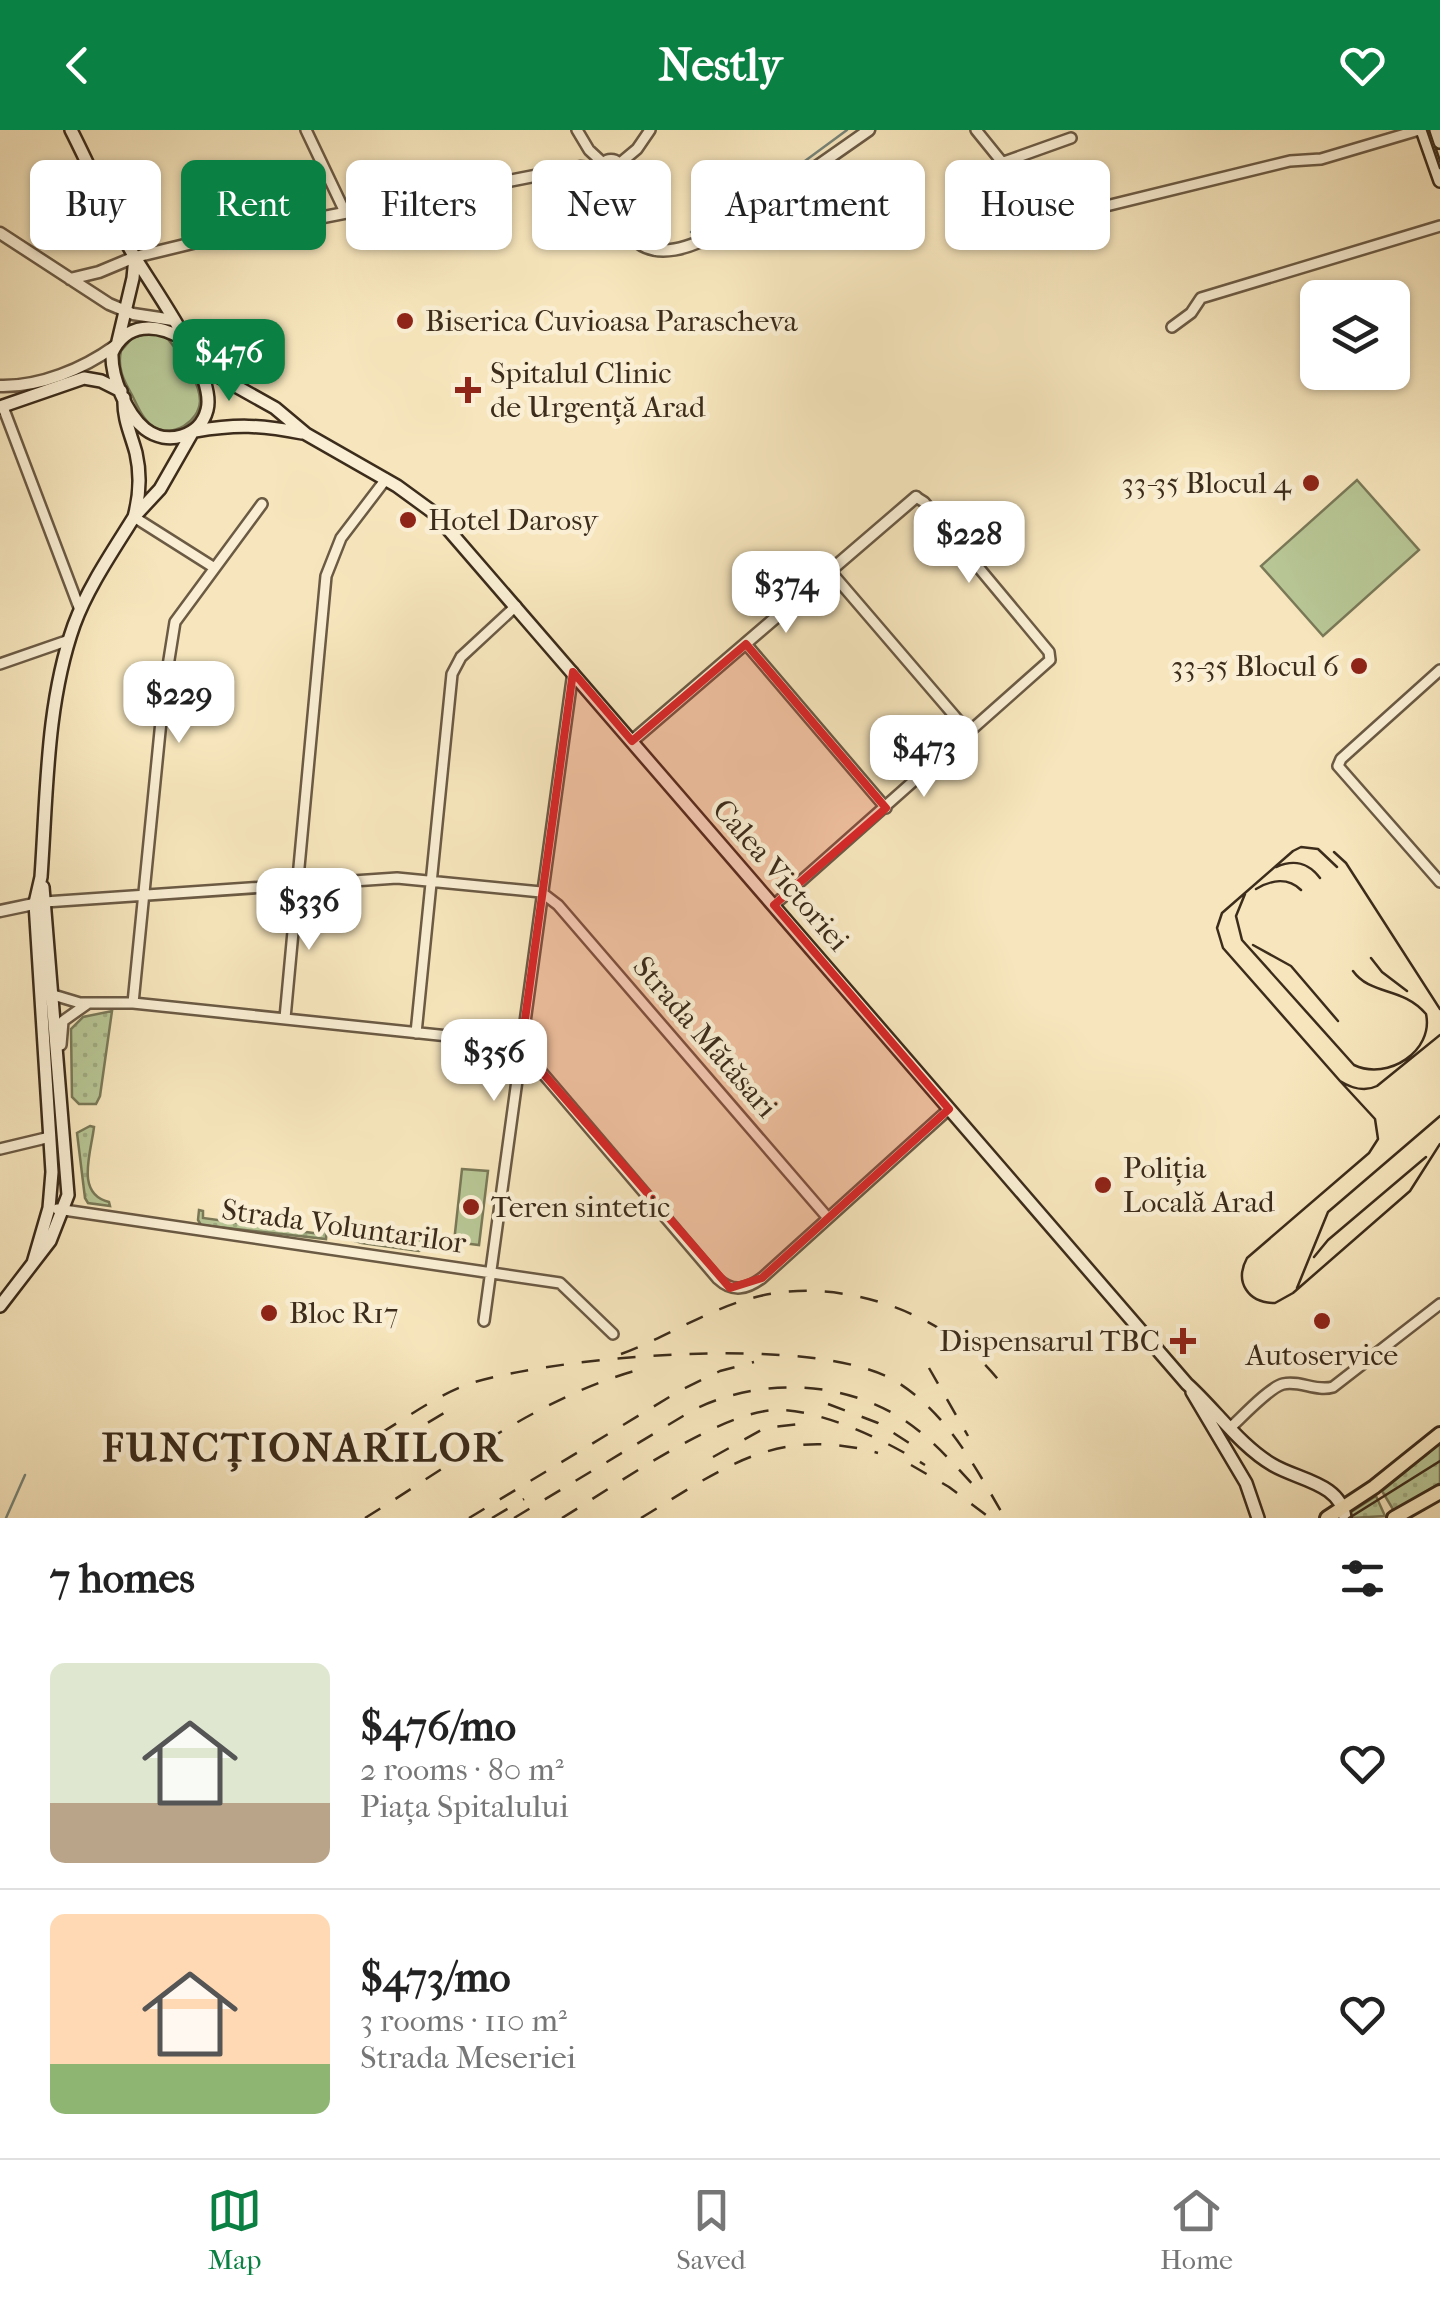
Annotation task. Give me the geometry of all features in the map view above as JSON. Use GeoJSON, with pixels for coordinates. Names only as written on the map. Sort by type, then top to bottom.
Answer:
{"type":"FeatureCollection","features":[{"type":"Feature","properties":{"kind":"main road"},"geometry":{"type":"LineString","coordinates":[[32,1263],[49,1208],[52,1172],[40,902],[54,709],[80,610],[134,517],[160,490],[206,416],[209,404],[200,366],[157,288],[134,257],[72,130]]}},
{"type":"Feature","properties":{"kind":"main road"},"geometry":{"type":"LineString","coordinates":[[1420,130],[1440,181]]}},
{"type":"Feature","properties":{"kind":"main road"},"geometry":{"type":"LineString","coordinates":[[1436,130],[1440,142]]}},
{"type":"Feature","properties":{"kind":"main road"},"geometry":{"type":"LineString","coordinates":[[134,257],[112,362],[123,395],[149,432],[169,437],[194,432]]}},
{"type":"Feature","properties":{"kind":"main road"},"geometry":{"type":"LineString","coordinates":[[116,345],[138,328],[169,330],[183,339]]}},
{"type":"Feature","properties":{"kind":"main road","name":"Calea Victoriei"},"geometry":{"type":"LineString","coordinates":[[200,366],[275,408],[306,434],[386,479],[434,512],[1191,1390],[1271,1464],[1327,1489],[1344,1513]]}},
{"type":"Feature","properties":{"kind":"main road"},"geometry":{"type":"LineString","coordinates":[[1,407],[84,378],[100,381],[123,395]]}},
{"type":"Feature","properties":{"kind":"main road"},"geometry":{"type":"LineString","coordinates":[[123,395],[124,418],[140,483],[134,517]]}},
{"type":"Feature","properties":{"kind":"main road","name":"Calea Victoriei"},"geometry":{"type":"LineString","coordinates":[[194,432],[242,424],[306,434]]}},
{"type":"Feature","properties":{"kind":"main road"},"geometry":{"type":"LineString","coordinates":[[0,1306],[56,1232],[64,1210],[68,1175],[40,902]]}},
{"type":"Feature","properties":{"kind":"main road","name":"Calea Victoriei"},"geometry":{"type":"LineString","coordinates":[[1191,1390],[1246,1483],[1258,1518]]}},
{"type":"Feature","properties":{"kind":"main road"},"geometry":{"type":"LineString","coordinates":[[1326,1518],[1344,1513],[1440,1434]]}},
{"type":"Feature","properties":{"kind":"main road"},"geometry":{"type":"LineString","coordinates":[[1394,1518],[1440,1492]]}},
{"type":"Feature","properties":{"kind":"street"},"geometry":{"type":"LineString","coordinates":[[306,130],[345,212]]}},
{"type":"Feature","properties":{"kind":"street"},"geometry":{"type":"LineString","coordinates":[[577,130],[597,160]]}},
{"type":"Feature","properties":{"kind":"street"},"geometry":{"type":"LineString","coordinates":[[624,160],[650,130]]}},
{"type":"Feature","properties":{"kind":"street"},"geometry":{"type":"LineString","coordinates":[[671,250],[719,233],[869,130]]}},
{"type":"Feature","properties":{"kind":"street"},"geometry":{"type":"LineString","coordinates":[[976,130],[999,160]]}},
{"type":"Feature","properties":{"kind":"street"},"geometry":{"type":"LineString","coordinates":[[1110,206],[1290,161],[1321,159],[1420,130]]}},
{"type":"Feature","properties":{"kind":"street"},"geometry":{"type":"LineString","coordinates":[[1007,160],[1071,138]]}},
{"type":"Feature","properties":{"kind":"street"},"geometry":{"type":"LineString","coordinates":[[70,278],[99,272],[134,257],[532,176]]}},
{"type":"Feature","properties":{"kind":"street"},"geometry":{"type":"LineString","coordinates":[[1172,327],[1191,313],[1201,298],[1440,226]]}},
{"type":"Feature","properties":{"kind":"street"},"geometry":{"type":"LineString","coordinates":[[0,233],[125,311],[173,320]]}},
{"type":"Feature","properties":{"kind":"street"},"geometry":{"type":"LineString","coordinates":[[0,386],[23,385],[75,370],[116,345]]}},
{"type":"Feature","properties":{"kind":"street"},"geometry":{"type":"LineString","coordinates":[[1,407],[80,610]]}},
{"type":"Feature","properties":{"kind":"street"},"geometry":{"type":"LineString","coordinates":[[284,1018],[329,561],[341,538],[386,479]]}},
{"type":"Feature","properties":{"kind":"street"},"geometry":{"type":"LineString","coordinates":[[632,740],[916,497],[924,502],[1049,652],[1048,664],[774,905]]}},
{"type":"Feature","properties":{"kind":"street"},"geometry":{"type":"LineString","coordinates":[[133,1002],[164,691],[174,629],[180,613],[262,504]]}},
{"type":"Feature","properties":{"kind":"street"},"geometry":{"type":"LineString","coordinates":[[134,517],[212,568]]}},
{"type":"Feature","properties":{"kind":"street"},"geometry":{"type":"LineString","coordinates":[[831,572],[970,734]]}},
{"type":"Feature","properties":{"kind":"street"},"geometry":{"type":"LineString","coordinates":[[416,1033],[454,669],[461,657],[516,606]]}},
{"type":"Feature","properties":{"kind":"street"},"geometry":{"type":"LineString","coordinates":[[0,664],[70,640]]}},
{"type":"Feature","properties":{"kind":"street"},"geometry":{"type":"LineString","coordinates":[[746,644],[886,808]]}},
{"type":"Feature","properties":{"kind":"street"},"geometry":{"type":"LineString","coordinates":[[484,1321],[573,672]]}},
{"type":"Feature","properties":{"kind":"street"},"geometry":{"type":"LineString","coordinates":[[1438,676],[1338,764],[1440,882]]}},
{"type":"Feature","properties":{"kind":"street"},"geometry":{"type":"LineString","coordinates":[[0,911],[40,902],[356,880],[431,879],[542,892]]}},
{"type":"Feature","properties":{"kind":"street","name":"Strada Mătăsari"},"geometry":{"type":"LineString","coordinates":[[542,892],[558,904],[828,1218]]}},
{"type":"Feature","properties":{"kind":"street"},"geometry":{"type":"LineString","coordinates":[[50,994],[90,1003],[133,1002],[521,1048],[718,1279],[730,1288],[741,1289],[762,1278],[949,1109]]}},
{"type":"Feature","properties":{"kind":"street"},"geometry":{"type":"LineString","coordinates":[[56,1058],[61,1048],[63,1021],[73,1010],[90,1003]]}},
{"type":"Feature","properties":{"kind":"street"},"geometry":{"type":"LineString","coordinates":[[0,1149],[50,1137]]}},
{"type":"Feature","properties":{"kind":"street","name":"Strada Voluntarilor"},"geometry":{"type":"LineString","coordinates":[[49,1208],[560,1284],[613,1334]]}},
{"type":"Feature","properties":{"kind":"street"},"geometry":{"type":"LineString","coordinates":[[1231,1427],[1280,1385],[1316,1390],[1333,1387],[1440,1304]]}},
{"type":"Feature","properties":{"kind":"highlighted area"},"geometry":{"type":"Polygon","coordinates":[[[746,644],[886,808],[774,905],[949,1109],[762,1278],[730,1288],[521,1048],[573,672],[632,741],[746,644]]]}},
{"type":"Feature","properties":{"kind":"green space"},"geometry":{"type":"Polygon","coordinates":[[[148,333],[168,339],[197,385],[199,409],[177,429],[161,430],[147,421],[122,374],[121,351],[132,338],[148,333]]]}},
{"type":"Feature","properties":{"kind":"green space"},"geometry":{"type":"Polygon","coordinates":[[[1357,480],[1419,550],[1323,636],[1261,566],[1357,480]]]}},
{"type":"Feature","properties":{"kind":"green space"},"geometry":{"type":"Polygon","coordinates":[[[112,1011],[100,1096],[96,1104],[79,1104],[72,1097],[71,1029],[83,1017],[112,1011]]]}},
{"type":"Feature","properties":{"kind":"green space"},"geometry":{"type":"Polygon","coordinates":[[[94,1127],[89,1182],[98,1198],[110,1206],[88,1203],[85,1198],[77,1133],[94,1127]]]}},
{"type":"Feature","properties":{"kind":"green space","name":"Teren sintetic"},"geometry":{"type":"Polygon","coordinates":[[[462,1169],[488,1171],[479,1245],[454,1242],[462,1169]]]}},
{"type":"Feature","properties":{"kind":"green space"},"geometry":{"type":"Polygon","coordinates":[[[199,1210],[203,1211],[203,1218],[321,1234],[323,1226],[327,1226],[326,1239],[201,1225],[199,1210]]]}},
{"type":"Feature","properties":{"kind":"green space"},"geometry":{"type":"Polygon","coordinates":[[[356,1232],[434,1243],[419,1251],[362,1243],[355,1241],[356,1232]]]}},
{"type":"Feature","properties":{"kind":"green space"},"geometry":{"type":"Polygon","coordinates":[[[1440,1443],[1440,1483],[1394,1511],[1382,1491],[1440,1443]]]}},
{"type":"Feature","properties":{"kind":"green space"},"geometry":{"type":"Polygon","coordinates":[[[1376,1496],[1385,1516],[1352,1518],[1351,1512],[1376,1496]]]}},
{"type":"Feature","properties":{"kind":"waterway"},"geometry":{"type":"LineString","coordinates":[[806,160],[847,130]]}},
{"type":"Feature","properties":{"kind":"waterway"},"geometry":{"type":"LineString","coordinates":[[6,1518],[25,1475]]}},
{"type":"Feature","properties":{"kind":"tram line"},"geometry":{"type":"LineString","coordinates":[[1427,130],[1440,168]]}},
{"type":"Feature","properties":{"kind":"tram line"},"geometry":{"type":"LineString","coordinates":[[1337,867],[1318,849],[1301,847],[1293,851],[1222,913],[1217,928],[1223,948],[1340,1081],[1349,1086],[1377,1086],[1440,1035]]}},
{"type":"Feature","properties":{"kind":"tram line"},"geometry":{"type":"LineString","coordinates":[[1334,852],[1346,863],[1440,1009]]}},
{"type":"Feature","properties":{"kind":"tram line"},"geometry":{"type":"LineString","coordinates":[[1276,867],[1300,864],[1311,868],[1320,878]]}},
{"type":"Feature","properties":{"kind":"tram line"},"geometry":{"type":"LineString","coordinates":[[1256,889],[1279,881],[1301,890]]}},
{"type":"Feature","properties":{"kind":"tram line"},"geometry":{"type":"LineString","coordinates":[[1245,894],[1236,916],[1242,940],[1354,1065],[1367,1069],[1394,1066],[1416,1051],[1423,1040],[1426,1014],[1407,999],[1360,979],[1353,971]]}},
{"type":"Feature","properties":{"kind":"tram line"},"geometry":{"type":"LineString","coordinates":[[1253,945],[1291,966],[1338,1021]]}},
{"type":"Feature","properties":{"kind":"tram line"},"geometry":{"type":"LineString","coordinates":[[1371,958],[1407,991]]}},
{"type":"Feature","properties":{"kind":"tram line"},"geometry":{"type":"LineString","coordinates":[[1340,1081],[1375,1119],[1378,1139],[1369,1153],[1247,1258],[1243,1283],[1257,1299],[1275,1303],[1293,1293],[1410,1191],[1440,1144]]}},
{"type":"Feature","properties":{"kind":"tram line"},"geometry":{"type":"LineString","coordinates":[[1297,1288],[1328,1212],[1440,1116]]}},
{"type":"Feature","properties":{"kind":"tram line"},"geometry":{"type":"LineString","coordinates":[[1314,1257],[1328,1240],[1426,1157]]}},
{"type":"Feature","properties":{"kind":"tram line"},"geometry":{"type":"LineString","coordinates":[[1349,1518],[1440,1461]]}},
{"type":"Feature","properties":{"kind":"railway"},"geometry":{"type":"LineString","coordinates":[[621,1354],[738,1302],[789,1292],[824,1292],[892,1306],[925,1320],[955,1339],[1003,1386]]}},
{"type":"Feature","properties":{"kind":"railway"},"geometry":{"type":"LineString","coordinates":[[381,1433],[451,1392],[515,1373],[567,1364],[690,1354],[810,1358],[860,1367],[897,1382],[915,1395],[959,1443],[1005,1518]]}},
{"type":"Feature","properties":{"kind":"railway"},"geometry":{"type":"LineString","coordinates":[[469,1518],[681,1390],[720,1371],[754,1362]]}},
{"type":"Feature","properties":{"kind":"railway"},"geometry":{"type":"LineString","coordinates":[[365,1518],[534,1413],[570,1395],[645,1368]]}},
{"type":"Feature","properties":{"kind":"railway"},"geometry":{"type":"LineString","coordinates":[[929,1368],[968,1436]]}},
{"type":"Feature","properties":{"kind":"railway"},"geometry":{"type":"LineString","coordinates":[[514,1518],[693,1410],[769,1388],[821,1389],[872,1403],[918,1430],[976,1488]]}},
{"type":"Feature","properties":{"kind":"railway"},"geometry":{"type":"LineString","coordinates":[[828,1404],[878,1423],[917,1448]]}},
{"type":"Feature","properties":{"kind":"railway"},"geometry":{"type":"LineString","coordinates":[[562,1518],[695,1437],[750,1414],[774,1410],[832,1420],[925,1465]]}},
{"type":"Feature","properties":{"kind":"railway"},"geometry":{"type":"LineString","coordinates":[[397,1441],[444,1413]]}},
{"type":"Feature","properties":{"kind":"railway"},"geometry":{"type":"LineString","coordinates":[[713,1457],[765,1428],[799,1424]]}},
{"type":"Feature","properties":{"kind":"railway"},"geometry":{"type":"LineString","coordinates":[[641,1518],[726,1468],[780,1448],[810,1444],[878,1453]]}},
{"type":"Feature","properties":{"kind":"railway"},"geometry":{"type":"LineString","coordinates":[[911,1465],[990,1518]]}},
{"type":"Feature","properties":{"kind":"railway"},"geometry":{"type":"LineString","coordinates":[[492,1518],[524,1499]]}},
{"type":"Feature","properties":{"kind":"place","name":"Biserica Cuvioasa Parascheva"},"geometry":{"type":"Point","coordinates":[405,321]}},
{"type":"Feature","properties":{"kind":"place","name":"Spitalul Clinic de Urgență Arad"},"geometry":{"type":"Point","coordinates":[468,390]}},
{"type":"Feature","properties":{"kind":"place","name":"33-35 Blocul 4"},"geometry":{"type":"Point","coordinates":[1311,483]}},
{"type":"Feature","properties":{"kind":"place","name":"Hotel Darosy"},"geometry":{"type":"Point","coordinates":[408,520]}},
{"type":"Feature","properties":{"kind":"place","name":"33-35 Blocul 6"},"geometry":{"type":"Point","coordinates":[1359,666]}},
{"type":"Feature","properties":{"kind":"place","name":"Poliția Locală Arad"},"geometry":{"type":"Point","coordinates":[1103,1185]}},
{"type":"Feature","properties":{"kind":"place","name":"Teren sintetic"},"geometry":{"type":"Point","coordinates":[471,1207]}},
{"type":"Feature","properties":{"kind":"place","name":"Bloc R17"},"geometry":{"type":"Point","coordinates":[269,1313]}},
{"type":"Feature","properties":{"kind":"place","name":"Autoservice"},"geometry":{"type":"Point","coordinates":[1322,1321]}},
{"type":"Feature","properties":{"kind":"place","name":"Dispensarul TBC"},"geometry":{"type":"Point","coordinates":[1183,1341]}},
{"type":"Feature","properties":{"kind":"district","name":"FUNCȚIONARILOR"},"geometry":{"type":"Point","coordinates":[303,1447]}}]}
